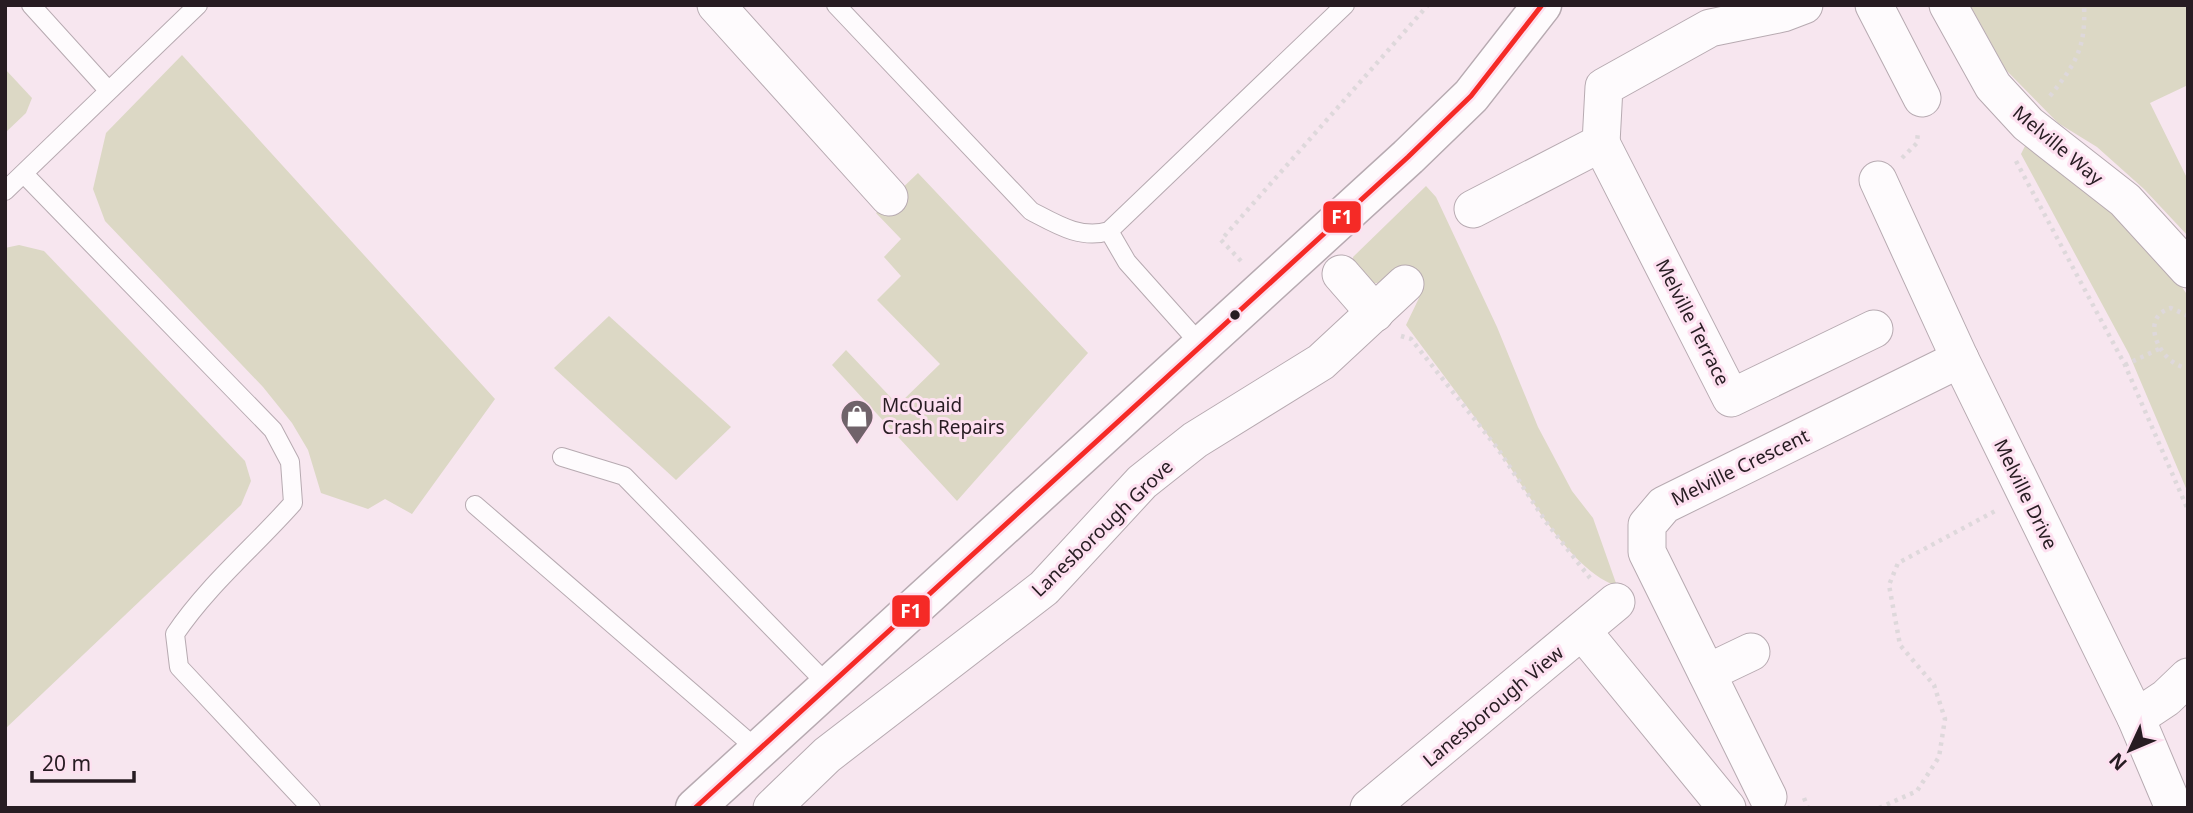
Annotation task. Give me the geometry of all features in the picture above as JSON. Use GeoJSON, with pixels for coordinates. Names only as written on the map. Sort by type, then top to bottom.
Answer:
{"type":"FeatureCollection","features":[{"type":"Feature","properties":{"kind":"street"},"geometry":{"type":"LineString","coordinates":[[716,5],[889,197]]}},
{"type":"Feature","properties":{"kind":"street"},"geometry":{"type":"LineString","coordinates":[[695,808],[1202,346],[1471,96],[1542,5]]}},
{"type":"Feature","properties":{"kind":"street"},"geometry":{"type":"LineString","coordinates":[[1874,5],[1922,98]]}},
{"type":"Feature","properties":{"kind":"street","name":"Melville Way"},"geometry":{"type":"LineString","coordinates":[[1948,5],[1993,86],[2028,124],[2125,200],[2188,269]]}},
{"type":"Feature","properties":{"kind":"street"},"geometry":{"type":"LineString","coordinates":[[1473,209],[1601,143],[1604,87],[1704,17],[1793,9]]}},
{"type":"Feature","properties":{"kind":"street","name":"Melville Terrace"},"geometry":{"type":"LineString","coordinates":[[1601,143],[1731,398],[1874,329]]}},
{"type":"Feature","properties":{"kind":"street","name":"Melville Drive"},"geometry":{"type":"LineString","coordinates":[[1878,180],[1960,359],[2136,718],[2174,808]]}},
{"type":"Feature","properties":{"kind":"street"},"geometry":{"type":"LineString","coordinates":[[1340,274],[1385,326]]}},
{"type":"Feature","properties":{"kind":"street","name":"Lanesborough Grove"},"geometry":{"type":"LineString","coordinates":[[772,808],[827,755],[1044,588],[1153,474],[1195,440],[1385,326],[1405,284]]}},
{"type":"Feature","properties":{"kind":"street","name":"Melville Crescent"},"geometry":{"type":"LineString","coordinates":[[1768,797],[1647,552],[1647,525],[1664,505],[1960,359]]}},
{"type":"Feature","properties":{"kind":"street","name":"Lanesborough View"},"geometry":{"type":"LineString","coordinates":[[1369,808],[1583,632],[1604,594]]}},
{"type":"Feature","properties":{"kind":"street"},"geometry":{"type":"LineString","coordinates":[[1583,632],[1727,808]]}},
{"type":"Feature","properties":{"kind":"street"},"geometry":{"type":"LineString","coordinates":[[1707,673],[1751,652]]}},
{"type":"Feature","properties":{"kind":"street"},"geometry":{"type":"LineString","coordinates":[[2136,718],[2166,698],[2188,677]]}},
{"type":"Feature","properties":{"kind":"lane"},"geometry":{"type":"LineString","coordinates":[[31,5],[108,90]]}},
{"type":"Feature","properties":{"kind":"lane"},"geometry":{"type":"LineString","coordinates":[[5,191],[198,5]]}},
{"type":"Feature","properties":{"kind":"lane"},"geometry":{"type":"LineString","coordinates":[[836,5],[1031,211],[1061,227],[1094,236],[1109,231],[1345,5]]}},
{"type":"Feature","properties":{"kind":"lane"},"geometry":{"type":"LineString","coordinates":[[24,174],[273,430],[290,462],[293,503],[254,547],[194,605],[175,634],[179,667],[311,808]]}},
{"type":"Feature","properties":{"kind":"lane"},"geometry":{"type":"LineString","coordinates":[[1109,231],[1127,262],[1202,346]]}},
{"type":"Feature","properties":{"kind":"lane"},"geometry":{"type":"LineString","coordinates":[[562,457],[624,476],[829,686]]}},
{"type":"Feature","properties":{"kind":"lane"},"geometry":{"type":"LineString","coordinates":[[475,505],[758,750]]}},
{"type":"Feature","properties":{"kind":"path"},"geometry":{"type":"LineString","coordinates":[[1248,270],[1222,240],[1428,5]]}},
{"type":"Feature","properties":{"kind":"path"},"geometry":{"type":"LineString","coordinates":[[2084,5],[2085,35],[2075,63],[2028,124],[2011,152],[2125,365],[2188,510]]}},
{"type":"Feature","properties":{"kind":"path"},"geometry":{"type":"LineString","coordinates":[[1878,180],[1917,142],[1922,98]]}},
{"type":"Feature","properties":{"kind":"path"},"geometry":{"type":"LineString","coordinates":[[2188,316],[2171,308],[2164,310],[2156,319],[2154,333],[2159,349],[2168,361],[2188,368]]}},
{"type":"Feature","properties":{"kind":"path"},"geometry":{"type":"LineString","coordinates":[[1385,326],[1411,339],[1498,449],[1546,522],[1604,594]]}},
{"type":"Feature","properties":{"kind":"path"},"geometry":{"type":"LineString","coordinates":[[2125,365],[2159,349]]}},
{"type":"Feature","properties":{"kind":"path"},"geometry":{"type":"LineString","coordinates":[[1880,808],[1917,791],[1939,757],[1945,719],[1934,685],[1900,645],[1889,586],[1898,563],[2026,495]]}},
{"type":"Feature","properties":{"kind":"shaded area"},"geometry":{"type":"Polygon","coordinates":[[[1970,5],[2188,5],[2188,85],[2150,103],[2188,180],[2188,236],[2144,189],[2097,147],[2058,123],[2006,70],[1970,5]]]}},
{"type":"Feature","properties":{"kind":"shaded area"},"geometry":{"type":"Polygon","coordinates":[[[182,55],[495,399],[412,514],[385,499],[368,509],[321,493],[308,450],[292,423],[263,387],[105,221],[93,189],[106,133],[182,55]]]}},
{"type":"Feature","properties":{"kind":"shaded area"},"geometry":{"type":"Polygon","coordinates":[[[5,69],[32,98],[26,113],[5,133],[5,69]]]}},
{"type":"Feature","properties":{"kind":"shaded area"},"geometry":{"type":"Polygon","coordinates":[[[2030,136],[2166,263],[2188,296],[2188,493],[2129,354],[2021,154],[2030,136]]]}},
{"type":"Feature","properties":{"kind":"shaded area"},"geometry":{"type":"Polygon","coordinates":[[[918,173],[1088,353],[957,501],[832,365],[846,350],[898,405],[940,364],[877,300],[901,276],[884,257],[901,239],[876,213],[918,173]]]}},
{"type":"Feature","properties":{"kind":"shaded area"},"geometry":{"type":"Polygon","coordinates":[[[1426,186],[1436,197],[1497,327],[1538,427],[1572,491],[1593,518],[1617,586],[1600,578],[1583,565],[1552,530],[1502,455],[1406,325],[1419,298],[1399,272],[1394,279],[1368,285],[1355,269],[1353,257],[1426,186]]]}},
{"type":"Feature","properties":{"kind":"shaded area"},"geometry":{"type":"Polygon","coordinates":[[[19,245],[44,251],[245,461],[251,481],[241,505],[5,729],[5,248],[19,245]]]}},
{"type":"Feature","properties":{"kind":"shaded area"},"geometry":{"type":"Polygon","coordinates":[[[609,316],[731,427],[676,480],[554,368],[609,316]]]}},
{"type":"Feature","properties":{"kind":"transit line","name":"F1"},"geometry":{"type":"LineString","coordinates":[[695,808],[1408,157],[1471,96],[1542,5]]}},
{"type":"Feature","properties":{"kind":"place","name":"McQuaid Crash Repairs"},"geometry":{"type":"Point","coordinates":[857,446]}}]}
